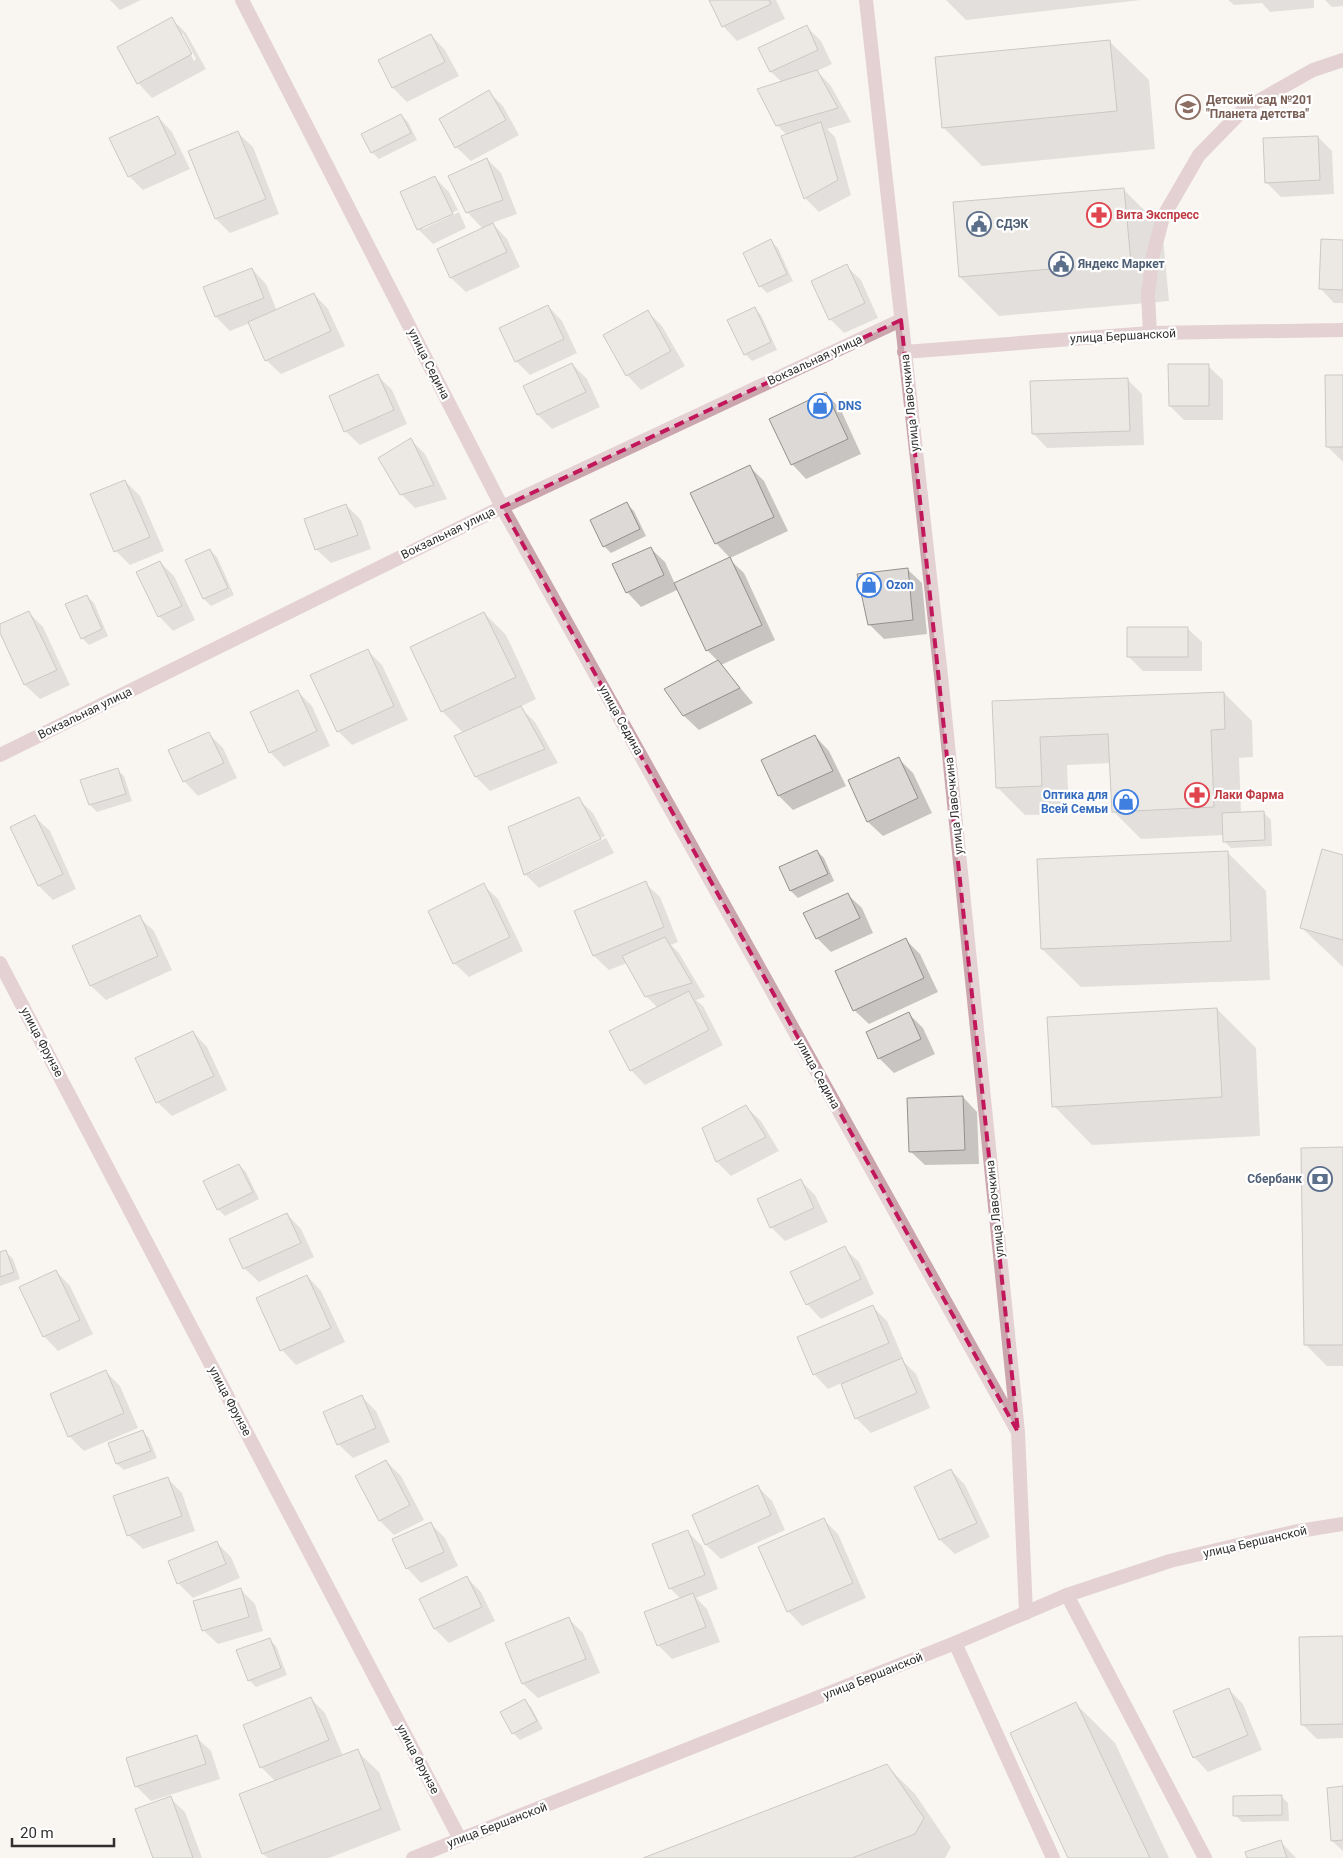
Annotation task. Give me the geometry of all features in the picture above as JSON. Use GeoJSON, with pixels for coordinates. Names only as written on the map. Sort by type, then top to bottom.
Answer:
{"type":"FeatureCollection","features":[{"type":"Feature","properties":{"kind":"street","name":"улица Седина"},"geometry":{"type":"LineString","coordinates":[[242,0],[502,507],[1018,1432]]}},
{"type":"Feature","properties":{"kind":"street","name":"улица Лавочкина"},"geometry":{"type":"LineString","coordinates":[[866,0],[941,676],[1018,1432],[1026,1613]]}},
{"type":"Feature","properties":{"kind":"street"},"geometry":{"type":"LineString","coordinates":[[1150,333],[1149,287],[1153,254],[1163,217],[1199,155],[1244,109],[1313,70],[1343,60]]}},
{"type":"Feature","properties":{"kind":"street","name":"Вокзальная улица"},"geometry":{"type":"LineString","coordinates":[[0,755],[502,507],[901,320]]}},
{"type":"Feature","properties":{"kind":"street","name":"улица Бершанской"},"geometry":{"type":"LineString","coordinates":[[904,352],[1150,333],[1343,330]]}},
{"type":"Feature","properties":{"kind":"street","name":"улица Фрунзе"},"geometry":{"type":"LineString","coordinates":[[0,962],[460,1839]]}},
{"type":"Feature","properties":{"kind":"street","name":"улица Бершанской"},"geometry":{"type":"LineString","coordinates":[[413,1858],[955,1643],[1067,1594],[1170,1561],[1293,1532],[1343,1524]]}},
{"type":"Feature","properties":{"kind":"street"},"geometry":{"type":"LineString","coordinates":[[1067,1594],[1206,1858]]}},
{"type":"Feature","properties":{"kind":"street"},"geometry":{"type":"LineString","coordinates":[[955,1643],[1053,1858]]}},
{"type":"Feature","properties":{"kind":"highlighted area"},"geometry":{"type":"Polygon","coordinates":[[[901,320],[1018,1432],[502,507],[901,320]]]}},
{"type":"Feature","properties":{"kind":"building"},"geometry":{"type":"Polygon","coordinates":[[[709,0],[769,0],[771,4],[722,27],[709,0]]]}},
{"type":"Feature","properties":{"kind":"building"},"geometry":{"type":"Polygon","coordinates":[[[172,17],[192,54],[137,84],[117,47],[172,17]]]}},
{"type":"Feature","properties":{"kind":"building"},"geometry":{"type":"Polygon","coordinates":[[[807,25],[818,50],[770,72],[758,48],[807,25]]]}},
{"type":"Feature","properties":{"kind":"building"},"geometry":{"type":"Polygon","coordinates":[[[431,34],[445,62],[392,88],[378,60],[431,34]]]}},
{"type":"Feature","properties":{"kind":"building"},"geometry":{"type":"Polygon","coordinates":[[[1110,40],[1117,111],[942,128],[935,57],[1110,40]]]}},
{"type":"Feature","properties":{"kind":"building"},"geometry":{"type":"Polygon","coordinates":[[[817,70],[838,108],[776,126],[757,89],[817,70]]]}},
{"type":"Feature","properties":{"kind":"building"},"geometry":{"type":"Polygon","coordinates":[[[489,90],[506,120],[455,148],[439,119],[489,90]]]}},
{"type":"Feature","properties":{"kind":"building"},"geometry":{"type":"Polygon","coordinates":[[[401,114],[411,133],[371,153],[361,134],[401,114]]]}},
{"type":"Feature","properties":{"kind":"building"},"geometry":{"type":"Polygon","coordinates":[[[158,116],[176,154],[128,177],[109,138],[158,116]]]}},
{"type":"Feature","properties":{"kind":"building"},"geometry":{"type":"Polygon","coordinates":[[[821,122],[838,180],[804,199],[781,136],[821,122]]]}},
{"type":"Feature","properties":{"kind":"building"},"geometry":{"type":"Polygon","coordinates":[[[238,131],[266,199],[215,219],[188,151],[238,131]]]}},
{"type":"Feature","properties":{"kind":"building"},"geometry":{"type":"Polygon","coordinates":[[[1318,136],[1320,180],[1265,183],[1263,138],[1318,136]]]}},
{"type":"Feature","properties":{"kind":"building"},"geometry":{"type":"Polygon","coordinates":[[[487,158],[503,200],[466,213],[448,176],[487,158]]]}},
{"type":"Feature","properties":{"kind":"building"},"geometry":{"type":"Polygon","coordinates":[[[435,176],[453,214],[417,230],[400,192],[435,176]]]}},
{"type":"Feature","properties":{"kind":"building"},"geometry":{"type":"Polygon","coordinates":[[[1124,188],[1131,262],[959,277],[953,202],[1124,188]]]}},
{"type":"Feature","properties":{"kind":"building"},"geometry":{"type":"Polygon","coordinates":[[[493,223],[507,252],[450,278],[437,249],[493,223]]]}},
{"type":"Feature","properties":{"kind":"building"},"geometry":{"type":"Polygon","coordinates":[[[771,239],[787,274],[759,287],[743,253],[771,239]]]}},
{"type":"Feature","properties":{"kind":"building"},"geometry":{"type":"Polygon","coordinates":[[[1321,239],[1343,240],[1343,290],[1319,289],[1321,239]]]}},
{"type":"Feature","properties":{"kind":"building"},"geometry":{"type":"Polygon","coordinates":[[[847,264],[865,303],[829,320],[811,281],[847,264]]]}},
{"type":"Feature","properties":{"kind":"building"},"geometry":{"type":"Polygon","coordinates":[[[252,268],[264,298],[215,317],[203,287],[252,268]]]}},
{"type":"Feature","properties":{"kind":"building"},"geometry":{"type":"Polygon","coordinates":[[[314,293],[331,331],[265,361],[248,322],[314,293]]]}},
{"type":"Feature","properties":{"kind":"building"},"geometry":{"type":"Polygon","coordinates":[[[548,305],[564,339],[515,362],[499,328],[548,305]]]}},
{"type":"Feature","properties":{"kind":"building"},"geometry":{"type":"Polygon","coordinates":[[[755,307],[771,342],[744,355],[727,320],[755,307]]]}},
{"type":"Feature","properties":{"kind":"building"},"geometry":{"type":"Polygon","coordinates":[[[648,310],[671,351],[626,376],[603,335],[648,310]]]}},
{"type":"Feature","properties":{"kind":"building"},"geometry":{"type":"Polygon","coordinates":[[[572,363],[586,392],[537,415],[523,386],[572,363]]]}},
{"type":"Feature","properties":{"kind":"building"},"geometry":{"type":"Polygon","coordinates":[[[1168,364],[1209,364],[1209,406],[1169,406],[1168,364]]]}},
{"type":"Feature","properties":{"kind":"building"},"geometry":{"type":"Polygon","coordinates":[[[378,374],[394,410],[344,432],[329,396],[378,374]]]}},
{"type":"Feature","properties":{"kind":"building"},"geometry":{"type":"Polygon","coordinates":[[[1325,375],[1343,375],[1343,447],[1326,447],[1325,375]]]}},
{"type":"Feature","properties":{"kind":"building"},"geometry":{"type":"Polygon","coordinates":[[[1128,378],[1130,431],[1032,434],[1030,381],[1128,378]]]}},
{"type":"Feature","properties":{"kind":"building"},"geometry":{"type":"Polygon","coordinates":[[[826,392],[848,439],[791,465],[769,419],[826,392]]]}},
{"type":"Feature","properties":{"kind":"building"},"geometry":{"type":"Polygon","coordinates":[[[411,438],[434,485],[400,495],[378,458],[411,438]]]}},
{"type":"Feature","properties":{"kind":"building"},"geometry":{"type":"Polygon","coordinates":[[[750,465],[774,517],[715,544],[690,493],[750,465]]]}},
{"type":"Feature","properties":{"kind":"building"},"geometry":{"type":"Polygon","coordinates":[[[125,480],[150,537],[114,552],[90,494],[125,480]]]}},
{"type":"Feature","properties":{"kind":"building"},"geometry":{"type":"Polygon","coordinates":[[[627,502],[640,529],[603,547],[590,520],[627,502]]]}},
{"type":"Feature","properties":{"kind":"building"},"geometry":{"type":"Polygon","coordinates":[[[346,504],[358,535],[315,550],[304,519],[346,504]]]}},
{"type":"Feature","properties":{"kind":"building"},"geometry":{"type":"Polygon","coordinates":[[[651,547],[664,575],[626,593],[612,564],[651,547]]]}},
{"type":"Feature","properties":{"kind":"building"},"geometry":{"type":"Polygon","coordinates":[[[210,549],[228,588],[203,599],[185,560],[210,549]]]}},
{"type":"Feature","properties":{"kind":"building"},"geometry":{"type":"Polygon","coordinates":[[[730,557],[762,625],[706,651],[674,583],[730,557]]]}},
{"type":"Feature","properties":{"kind":"building"},"geometry":{"type":"Polygon","coordinates":[[[160,561],[182,606],[158,617],[136,572],[160,561]]]}},
{"type":"Feature","properties":{"kind":"building"},"geometry":{"type":"Polygon","coordinates":[[[908,568],[913,620],[868,625],[857,574],[908,568]]]}},
{"type":"Feature","properties":{"kind":"building"},"geometry":{"type":"Polygon","coordinates":[[[87,595],[102,629],[81,639],[65,604],[87,595]]]}},
{"type":"Feature","properties":{"kind":"building"},"geometry":{"type":"Polygon","coordinates":[[[29,611],[57,670],[24,685],[0,633],[0,624],[29,611]]]}},
{"type":"Feature","properties":{"kind":"building"},"geometry":{"type":"Polygon","coordinates":[[[484,612],[516,677],[441,712],[410,647],[484,612]]]}},
{"type":"Feature","properties":{"kind":"building"},"geometry":{"type":"Polygon","coordinates":[[[1127,627],[1188,627],[1188,657],[1127,657],[1127,627]]]}},
{"type":"Feature","properties":{"kind":"building"},"geometry":{"type":"Polygon","coordinates":[[[368,649],[394,706],[337,732],[310,675],[368,649]]]}},
{"type":"Feature","properties":{"kind":"building"},"geometry":{"type":"Polygon","coordinates":[[[718,660],[740,688],[683,716],[664,689],[718,660]]]}},
{"type":"Feature","properties":{"kind":"building"},"geometry":{"type":"Polygon","coordinates":[[[298,690],[317,731],[269,753],[250,712],[298,690]]]}},
{"type":"Feature","properties":{"kind":"building"},"geometry":{"type":"Polygon","coordinates":[[[1224,692],[1225,729],[1211,730],[1214,807],[1112,812],[1108,734],[1040,737],[1042,786],[996,788],[992,701],[1224,692]]]}},
{"type":"Feature","properties":{"kind":"building"},"geometry":{"type":"Polygon","coordinates":[[[521,706],[545,749],[475,777],[454,736],[521,706]]]}},
{"type":"Feature","properties":{"kind":"building"},"geometry":{"type":"Polygon","coordinates":[[[209,732],[224,763],[183,782],[168,750],[209,732]]]}},
{"type":"Feature","properties":{"kind":"building"},"geometry":{"type":"Polygon","coordinates":[[[815,735],[833,771],[778,796],[761,760],[815,735]]]}},
{"type":"Feature","properties":{"kind":"building"},"geometry":{"type":"Polygon","coordinates":[[[899,757],[918,798],[867,822],[848,780],[899,757]]]}},
{"type":"Feature","properties":{"kind":"building"},"geometry":{"type":"Polygon","coordinates":[[[118,768],[126,794],[89,805],[80,780],[118,768]]]}},
{"type":"Feature","properties":{"kind":"building"},"geometry":{"type":"Polygon","coordinates":[[[579,797],[601,839],[524,875],[508,827],[579,797]]]}},
{"type":"Feature","properties":{"kind":"building"},"geometry":{"type":"Polygon","coordinates":[[[1264,811],[1265,840],[1223,842],[1222,813],[1264,811]]]}},
{"type":"Feature","properties":{"kind":"building"},"geometry":{"type":"Polygon","coordinates":[[[35,815],[63,874],[38,886],[10,827],[35,815]]]}},
{"type":"Feature","properties":{"kind":"building"},"geometry":{"type":"Polygon","coordinates":[[[1322,849],[1343,855],[1343,940],[1300,928],[1322,849]]]}},
{"type":"Feature","properties":{"kind":"building"},"geometry":{"type":"Polygon","coordinates":[[[817,850],[828,874],[790,891],[779,867],[817,850]]]}},
{"type":"Feature","properties":{"kind":"building"},"geometry":{"type":"Polygon","coordinates":[[[1228,851],[1231,941],[1041,949],[1037,859],[1228,851]]]}},
{"type":"Feature","properties":{"kind":"building"},"geometry":{"type":"Polygon","coordinates":[[[646,881],[664,927],[593,956],[574,911],[646,881]]]}},
{"type":"Feature","properties":{"kind":"building"},"geometry":{"type":"Polygon","coordinates":[[[484,883],[510,937],[453,964],[428,911],[484,883]]]}},
{"type":"Feature","properties":{"kind":"building"},"geometry":{"type":"Polygon","coordinates":[[[848,893],[860,918],[816,939],[803,913],[848,893]]]}},
{"type":"Feature","properties":{"kind":"building"},"geometry":{"type":"Polygon","coordinates":[[[140,915],[158,956],[90,986],[72,946],[140,915]]]}},
{"type":"Feature","properties":{"kind":"building"},"geometry":{"type":"Polygon","coordinates":[[[665,937],[692,983],[645,997],[622,956],[665,937]]]}},
{"type":"Feature","properties":{"kind":"building"},"geometry":{"type":"Polygon","coordinates":[[[906,938],[924,978],[853,1011],[835,971],[906,938]]]}},
{"type":"Feature","properties":{"kind":"building"},"geometry":{"type":"Polygon","coordinates":[[[689,991],[709,1030],[630,1071],[609,1031],[689,991]]]}},
{"type":"Feature","properties":{"kind":"building"},"geometry":{"type":"Polygon","coordinates":[[[1217,1008],[1222,1097],[1052,1107],[1047,1017],[1217,1008]]]}},
{"type":"Feature","properties":{"kind":"building"},"geometry":{"type":"Polygon","coordinates":[[[909,1012],[921,1039],[878,1059],[866,1032],[909,1012]]]}},
{"type":"Feature","properties":{"kind":"building"},"geometry":{"type":"Polygon","coordinates":[[[193,1031],[214,1076],[156,1103],[135,1058],[193,1031]]]}},
{"type":"Feature","properties":{"kind":"building"},"geometry":{"type":"Polygon","coordinates":[[[963,1096],[965,1150],[909,1152],[907,1098],[963,1096]]]}},
{"type":"Feature","properties":{"kind":"building"},"geometry":{"type":"Polygon","coordinates":[[[746,1105],[766,1137],[716,1162],[702,1128],[746,1105]]]}},
{"type":"Feature","properties":{"kind":"building"},"geometry":{"type":"Polygon","coordinates":[[[1343,1147],[1343,1345],[1304,1345],[1301,1148],[1343,1147]]]}},
{"type":"Feature","properties":{"kind":"building"},"geometry":{"type":"Polygon","coordinates":[[[239,1164],[253,1192],[217,1210],[203,1181],[239,1164]]]}},
{"type":"Feature","properties":{"kind":"building"},"geometry":{"type":"Polygon","coordinates":[[[801,1179],[814,1208],[770,1228],[757,1199],[801,1179]]]}},
{"type":"Feature","properties":{"kind":"building"},"geometry":{"type":"Polygon","coordinates":[[[287,1213],[301,1243],[243,1269],[229,1239],[287,1213]]]}},
{"type":"Feature","properties":{"kind":"building"},"geometry":{"type":"Polygon","coordinates":[[[845,1246],[861,1279],[806,1305],[790,1272],[845,1246]]]}},
{"type":"Feature","properties":{"kind":"building"},"geometry":{"type":"Polygon","coordinates":[[[6,1250],[14,1272],[0,1277],[0,1252],[6,1250]]]}},
{"type":"Feature","properties":{"kind":"building"},"geometry":{"type":"Polygon","coordinates":[[[56,1270],[80,1320],[43,1337],[19,1287],[56,1270]]]}},
{"type":"Feature","properties":{"kind":"building"},"geometry":{"type":"Polygon","coordinates":[[[307,1275],[331,1328],[280,1351],[256,1298],[307,1275]]]}},
{"type":"Feature","properties":{"kind":"building"},"geometry":{"type":"Polygon","coordinates":[[[873,1305],[889,1343],[813,1375],[797,1337],[873,1305]]]}},
{"type":"Feature","properties":{"kind":"building"},"geometry":{"type":"Polygon","coordinates":[[[902,1358],[917,1393],[855,1419],[841,1384],[902,1358]]]}},
{"type":"Feature","properties":{"kind":"building"},"geometry":{"type":"Polygon","coordinates":[[[106,1370],[124,1413],[68,1437],[50,1394],[106,1370]]]}},
{"type":"Feature","properties":{"kind":"building"},"geometry":{"type":"Polygon","coordinates":[[[362,1395],[376,1428],[337,1445],[323,1412],[362,1395]]]}},
{"type":"Feature","properties":{"kind":"building"},"geometry":{"type":"Polygon","coordinates":[[[143,1430],[151,1451],[116,1464],[108,1443],[143,1430]]]}},
{"type":"Feature","properties":{"kind":"building"},"geometry":{"type":"Polygon","coordinates":[[[386,1460],[410,1505],[379,1521],[355,1476],[386,1460]]]}},
{"type":"Feature","properties":{"kind":"building"},"geometry":{"type":"Polygon","coordinates":[[[951,1469],[977,1523],[939,1540],[914,1487],[951,1469]]]}},
{"type":"Feature","properties":{"kind":"building"},"geometry":{"type":"Polygon","coordinates":[[[168,1477],[182,1516],[127,1536],[113,1496],[168,1477]]]}},
{"type":"Feature","properties":{"kind":"building"},"geometry":{"type":"Polygon","coordinates":[[[758,1485],[771,1515],[705,1545],[692,1515],[758,1485]]]}},
{"type":"Feature","properties":{"kind":"building"},"geometry":{"type":"Polygon","coordinates":[[[824,1518],[853,1583],[787,1612],[758,1547],[824,1518]]]}},
{"type":"Feature","properties":{"kind":"building"},"geometry":{"type":"Polygon","coordinates":[[[431,1522],[444,1552],[406,1569],[392,1539],[431,1522]]]}},
{"type":"Feature","properties":{"kind":"building"},"geometry":{"type":"Polygon","coordinates":[[[688,1530],[705,1575],[669,1589],[652,1544],[688,1530]]]}},
{"type":"Feature","properties":{"kind":"building"},"geometry":{"type":"Polygon","coordinates":[[[217,1541],[226,1564],[177,1584],[168,1561],[217,1541]]]}},
{"type":"Feature","properties":{"kind":"building"},"geometry":{"type":"Polygon","coordinates":[[[467,1576],[482,1607],[434,1629],[419,1599],[467,1576]]]}},
{"type":"Feature","properties":{"kind":"building"},"geometry":{"type":"Polygon","coordinates":[[[241,1588],[249,1617],[202,1631],[193,1601],[241,1588]]]}},
{"type":"Feature","properties":{"kind":"building"},"geometry":{"type":"Polygon","coordinates":[[[693,1593],[706,1627],[657,1646],[644,1612],[693,1593]]]}},
{"type":"Feature","properties":{"kind":"building"},"geometry":{"type":"Polygon","coordinates":[[[569,1617],[586,1659],[522,1684],[505,1643],[569,1617]]]}},
{"type":"Feature","properties":{"kind":"building"},"geometry":{"type":"Polygon","coordinates":[[[1343,1636],[1343,1724],[1301,1725],[1299,1637],[1343,1636]]]}},
{"type":"Feature","properties":{"kind":"building"},"geometry":{"type":"Polygon","coordinates":[[[270,1638],[281,1668],[248,1681],[236,1650],[270,1638]]]}},
{"type":"Feature","properties":{"kind":"building"},"geometry":{"type":"Polygon","coordinates":[[[1229,1688],[1248,1735],[1193,1758],[1173,1711],[1229,1688]]]}},
{"type":"Feature","properties":{"kind":"building"},"geometry":{"type":"Polygon","coordinates":[[[311,1697],[329,1740],[260,1768],[243,1725],[311,1697]]]}},
{"type":"Feature","properties":{"kind":"building"},"geometry":{"type":"Polygon","coordinates":[[[525,1699],[537,1721],[512,1734],[500,1712],[525,1699]]]}},
{"type":"Feature","properties":{"kind":"building"},"geometry":{"type":"Polygon","coordinates":[[[1076,1702],[1150,1858],[1068,1858],[1010,1733],[1076,1702]]]}},
{"type":"Feature","properties":{"kind":"building"},"geometry":{"type":"Polygon","coordinates":[[[197,1735],[206,1764],[135,1787],[126,1758],[197,1735]]]}},
{"type":"Feature","properties":{"kind":"building"},"geometry":{"type":"Polygon","coordinates":[[[358,1749],[381,1809],[262,1854],[239,1794],[358,1749]]]}},
{"type":"Feature","properties":{"kind":"building"},"geometry":{"type":"Polygon","coordinates":[[[887,1764],[924,1818],[915,1834],[852,1858],[643,1858],[887,1764]]]}},
{"type":"Feature","properties":{"kind":"building"},"geometry":{"type":"Polygon","coordinates":[[[1343,1786],[1343,1840],[1331,1841],[1327,1788],[1343,1786]]]}},
{"type":"Feature","properties":{"kind":"building"},"geometry":{"type":"Polygon","coordinates":[[[1282,1795],[1282,1815],[1233,1816],[1233,1796],[1282,1795]]]}},
{"type":"Feature","properties":{"kind":"building"},"geometry":{"type":"Polygon","coordinates":[[[171,1796],[193,1858],[153,1858],[135,1809],[171,1796]]]}},
{"type":"Feature","properties":{"kind":"building"},"geometry":{"type":"Polygon","coordinates":[[[1281,1840],[1287,1858],[1247,1858],[1245,1852],[1281,1840]]]}},
{"type":"Feature","properties":{"kind":"place","name":"Детский сад №201 \"Планета детства\""},"geometry":{"type":"Point","coordinates":[1188,107]}},
{"type":"Feature","properties":{"kind":"place","name":"Вита Экспресс"},"geometry":{"type":"Point","coordinates":[1099,215]}},
{"type":"Feature","properties":{"kind":"place","name":"СДЭК"},"geometry":{"type":"Point","coordinates":[979,224]}},
{"type":"Feature","properties":{"kind":"place","name":"Яндекс Маркет"},"geometry":{"type":"Point","coordinates":[1061,264]}},
{"type":"Feature","properties":{"kind":"place","name":"DNS"},"geometry":{"type":"Point","coordinates":[820,406]}},
{"type":"Feature","properties":{"kind":"place","name":"Ozon"},"geometry":{"type":"Point","coordinates":[869,585]}},
{"type":"Feature","properties":{"kind":"place","name":"Лаки Фарма"},"geometry":{"type":"Point","coordinates":[1197,795]}},
{"type":"Feature","properties":{"kind":"place","name":"Оптика для Всей Семьи"},"geometry":{"type":"Point","coordinates":[1126,802]}},
{"type":"Feature","properties":{"kind":"place","name":"Сбербанк"},"geometry":{"type":"Point","coordinates":[1320,1179]}}]}
